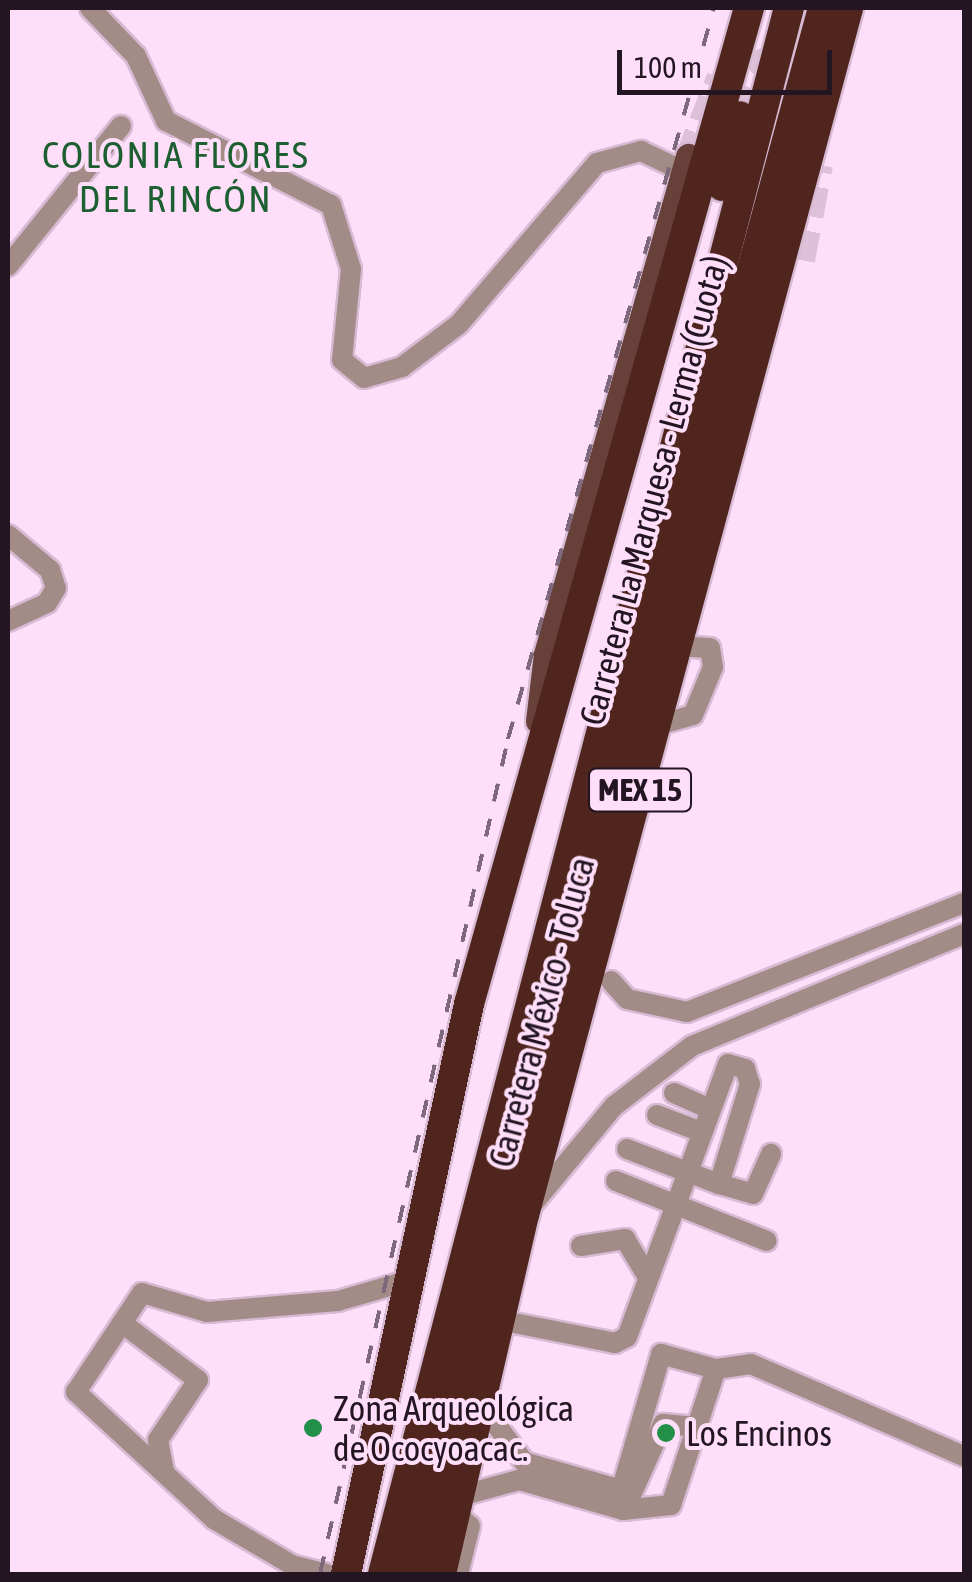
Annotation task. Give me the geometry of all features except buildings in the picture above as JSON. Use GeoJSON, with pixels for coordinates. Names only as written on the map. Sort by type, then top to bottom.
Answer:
{"type":"FeatureCollection","features":[{"type":"Feature","properties":{"kind":"highway","name":"Carretera México - Toluca"},"geometry":{"type":"LineString","coordinates":[[346,1574],[407,1281],[534,754],[750,8]]}},
{"type":"Feature","properties":{"kind":"highway","name":"Carretera La Marquesa - Lerma (Cuota)"},"geometry":{"type":"LineString","coordinates":[[383,1574],[513,1044],[789,8]]}},
{"type":"Feature","properties":{"kind":"highway","name":"Carretera La Marquesa - Lerma (Cuota)"},"geometry":{"type":"LineString","coordinates":[[411,1574],[823,8]]}},
{"type":"Feature","properties":{"kind":"highway","name":"Carretera México - Toluca"},"geometry":{"type":"LineString","coordinates":[[441,1574],[483,1407],[524,1216],[848,8]]}},
{"type":"Feature","properties":{"kind":"highway"},"geometry":{"type":"LineString","coordinates":[[513,1044],[538,891],[740,116]]}},
{"type":"Feature","properties":{"kind":"highway"},"geometry":{"type":"LineString","coordinates":[[677,646],[706,608],[800,260]]}},
{"type":"Feature","properties":{"kind":"highway"},"geometry":{"type":"LineString","coordinates":[[600,935],[612,981]]}},
{"type":"Feature","properties":{"kind":"main road"},"geometry":{"type":"LineString","coordinates":[[534,754],[546,654],[686,164]]}},
{"type":"Feature","properties":{"kind":"street"},"geometry":{"type":"LineString","coordinates":[[90,8],[136,56],[166,121],[331,205],[351,269],[342,360],[364,378],[402,366],[459,324],[597,163],[642,152],[686,164]]}},
{"type":"Feature","properties":{"kind":"street"},"geometry":{"type":"LineString","coordinates":[[8,266],[121,126]]}},
{"type":"Feature","properties":{"kind":"street"},"geometry":{"type":"LineString","coordinates":[[8,536],[50,570],[56,588],[47,604],[8,622]]}},
{"type":"Feature","properties":{"kind":"street"},"geometry":{"type":"LineString","coordinates":[[612,981],[627,999],[687,1012],[964,903]]}},
{"type":"Feature","properties":{"kind":"street"},"geometry":{"type":"LineString","coordinates":[[524,1216],[614,1106],[692,1046],[964,934]]}},
{"type":"Feature","properties":{"kind":"street"},"geometry":{"type":"LineString","coordinates":[[500,1320],[619,1342],[721,1071],[746,1068],[750,1084],[719,1184]]}},
{"type":"Feature","properties":{"kind":"street"},"geometry":{"type":"LineString","coordinates":[[674,1093],[708,1108]]}},
{"type":"Feature","properties":{"kind":"street"},"geometry":{"type":"LineString","coordinates":[[657,1114],[699,1131]]}},
{"type":"Feature","properties":{"kind":"street"},"geometry":{"type":"LineString","coordinates":[[626,1149],[753,1194],[771,1154]]}},
{"type":"Feature","properties":{"kind":"street"},"geometry":{"type":"LineString","coordinates":[[616,1181],[767,1241]]}},
{"type":"Feature","properties":{"kind":"street"},"geometry":{"type":"LineString","coordinates":[[581,1246],[626,1239],[646,1274]]}},
{"type":"Feature","properties":{"kind":"street"},"geometry":{"type":"LineString","coordinates":[[327,1574],[231,1530],[76,1399],[142,1293],[207,1312],[338,1301],[407,1281]]}},
{"type":"Feature","properties":{"kind":"street"},"geometry":{"type":"LineString","coordinates":[[122,1323],[198,1380],[158,1440],[164,1470]]}},
{"type":"Feature","properties":{"kind":"street"},"geometry":{"type":"LineString","coordinates":[[641,1452],[658,1356],[716,1369],[751,1364],[964,1456]]}},
{"type":"Feature","properties":{"kind":"street"},"geometry":{"type":"LineString","coordinates":[[483,1407],[521,1471],[623,1510],[660,1510],[676,1499],[716,1369]]}},
{"type":"Feature","properties":{"kind":"street"},"geometry":{"type":"LineString","coordinates":[[458,1574],[470,1526],[458,1505],[521,1471],[620,1491],[641,1452],[668,1420],[698,1427]]}},
{"type":"Feature","properties":{"kind":"tunnel"},"geometry":{"type":"LineString","coordinates":[[688,156],[719,77],[777,55]]}},
{"type":"Feature","properties":{"kind":"tunnel"},"geometry":{"type":"LineString","coordinates":[[740,116],[755,76],[777,55],[787,58]]}},
{"type":"Feature","properties":{"kind":"tunnel"},"geometry":{"type":"LineString","coordinates":[[800,260],[818,165]]}},
{"type":"Feature","properties":{"kind":"railway"},"geometry":{"type":"LineString","coordinates":[[320,1574],[508,739],[714,8]]}},
{"type":"Feature","properties":{"kind":"place","name":"Zona Arqueológica de Ococyoacac."},"geometry":{"type":"Point","coordinates":[313,1428]}},
{"type":"Feature","properties":{"kind":"place","name":"Los Encinos"},"geometry":{"type":"Point","coordinates":[666,1433]}},
{"type":"Feature","properties":{"kind":"district","name":"COLONIA FLORES DEL RINCÓN"},"geometry":{"type":"Point","coordinates":[176,177]}}]}
